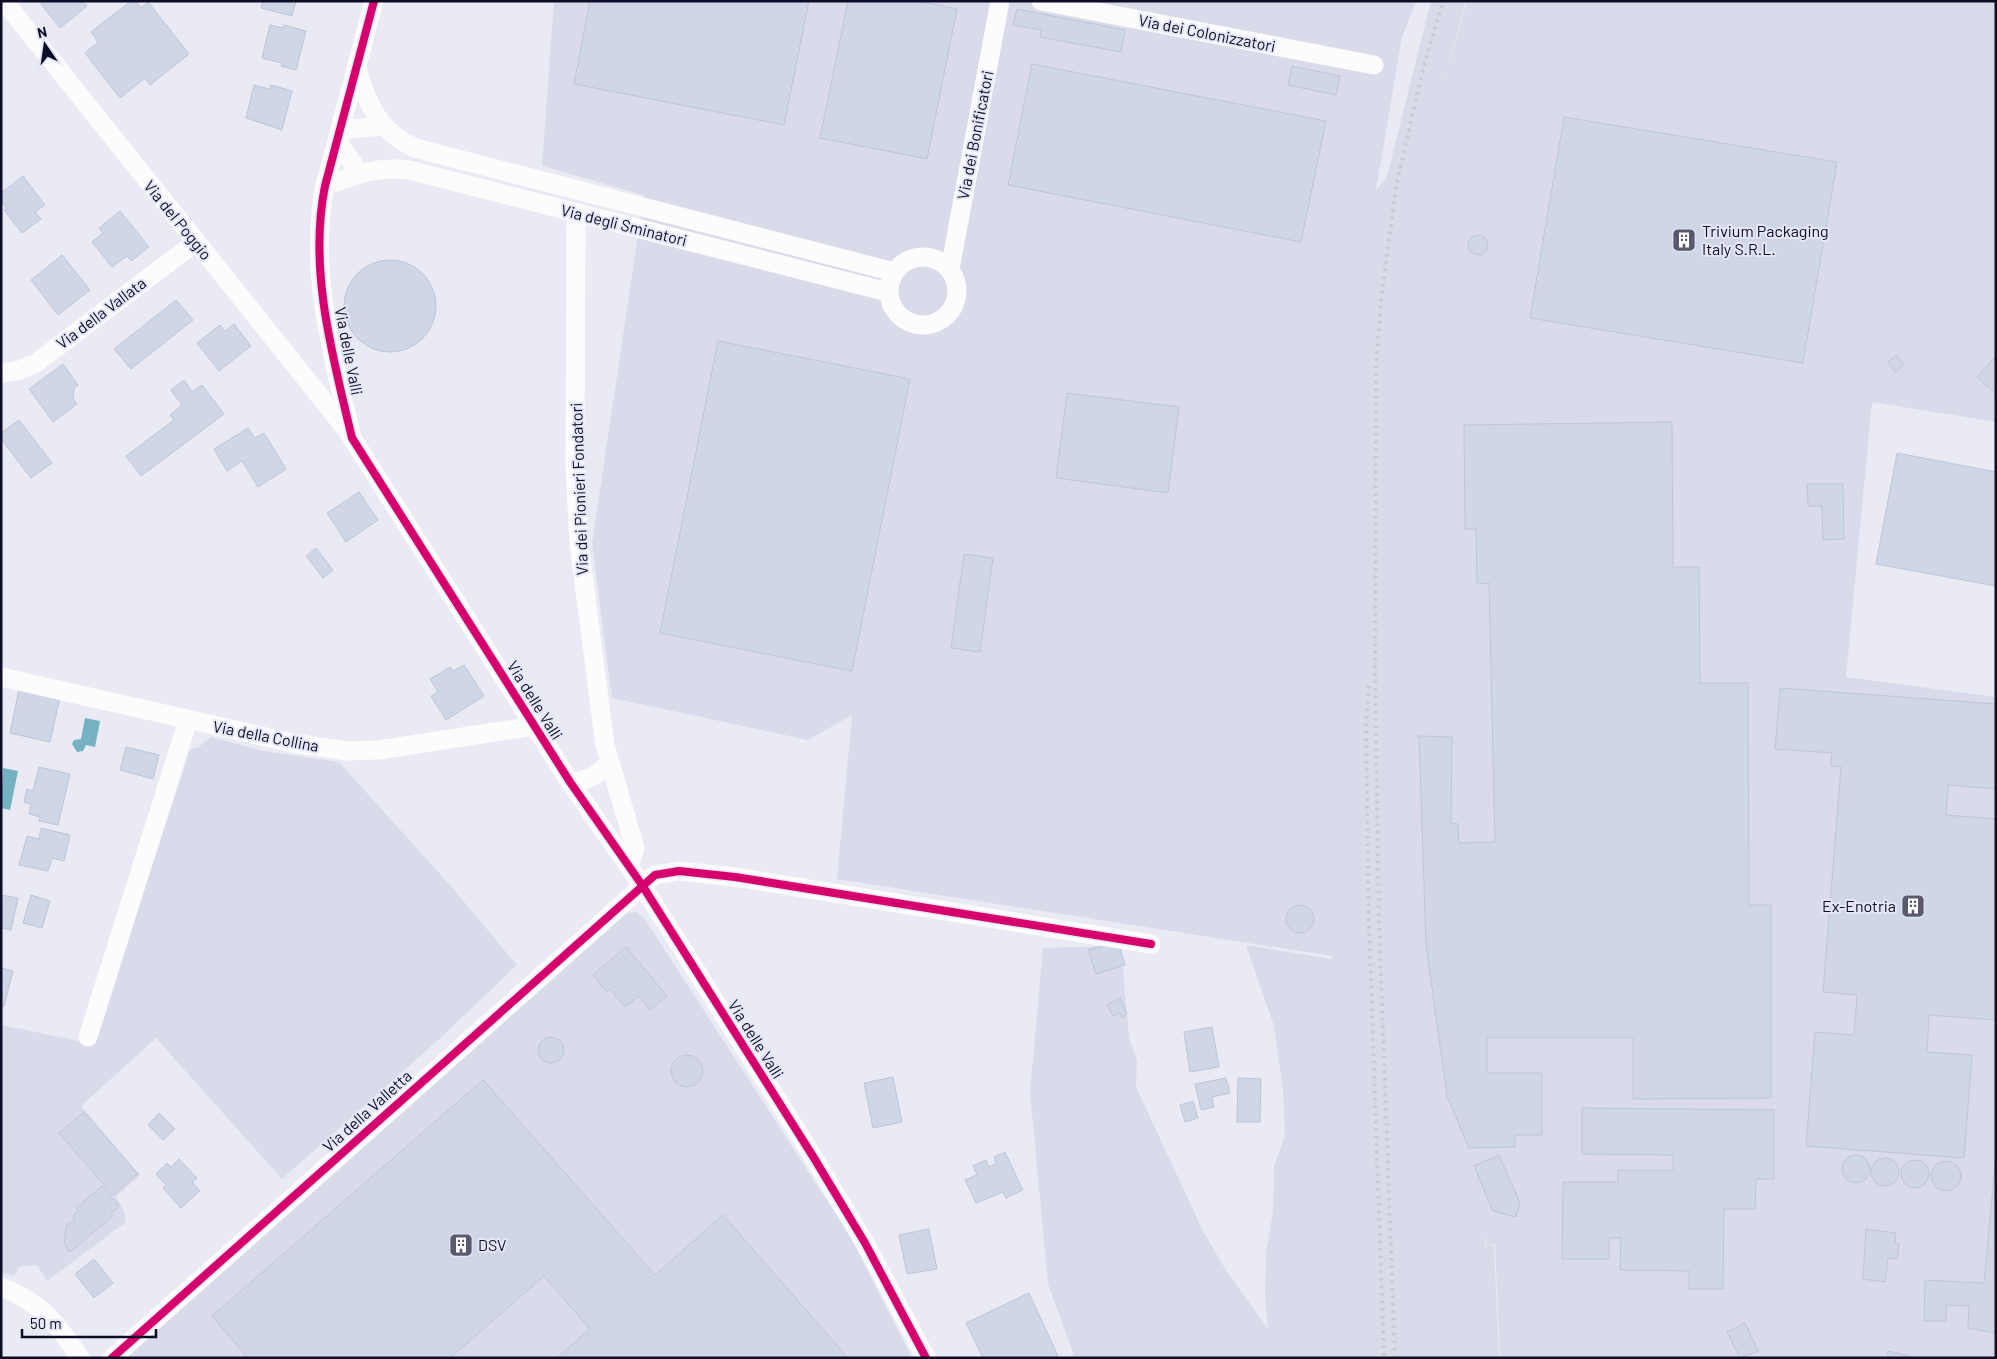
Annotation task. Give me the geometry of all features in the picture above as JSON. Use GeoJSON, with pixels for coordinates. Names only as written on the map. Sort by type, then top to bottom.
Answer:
{"type":"FeatureCollection","features":[{"type":"Feature","properties":{"kind":"street","name":"Via del Poggio"},"geometry":{"type":"LineString","coordinates":[[4,1],[352,438]]}},
{"type":"Feature","properties":{"kind":"street","name":"Via delle Valli"},"geometry":{"type":"LineString","coordinates":[[374,1],[326,186],[321,216],[323,282],[334,358],[352,438],[570,782],[642,885],[841,1202],[882,1273],[926,1358]]}},
{"type":"Feature","properties":{"kind":"street","name":"Via dei Bonificatori"},"geometry":{"type":"LineString","coordinates":[[950,269],[1000,1]]}},
{"type":"Feature","properties":{"kind":"street","name":"Via dei Colonizzatori"},"geometry":{"type":"LineString","coordinates":[[1041,1],[1374,65]]}},
{"type":"Feature","properties":{"kind":"street","name":"Via degli Sminatori"},"geometry":{"type":"LineString","coordinates":[[357,68],[366,99],[382,126],[400,141],[421,150],[894,272]]}},
{"type":"Feature","properties":{"kind":"street"},"geometry":{"type":"LineString","coordinates":[[359,173],[339,136],[382,126]]}},
{"type":"Feature","properties":{"kind":"street","name":"Via degli Sminatori"},"geometry":{"type":"LineString","coordinates":[[326,186],[359,173],[383,168],[408,170],[888,292]]}},
{"type":"Feature","properties":{"kind":"street","name":"Via dei Pionieri Fondatori"},"geometry":{"type":"LineString","coordinates":[[576,212],[577,520],[582,577],[608,763],[635,848],[628,866]]}},
{"type":"Feature","properties":{"kind":"street","name":"Via della Vallata"},"geometry":{"type":"LineString","coordinates":[[1,374],[36,363],[196,242]]}},
{"type":"Feature","properties":{"kind":"street"},"geometry":{"type":"LineString","coordinates":[[921,257],[932,258],[950,269],[956,280],[958,292],[956,303],[949,314],[934,324],[917,326],[905,322],[896,314],[890,304],[888,292],[894,272],[901,264],[921,257]]}},
{"type":"Feature","properties":{"kind":"street","name":"Via della Collina"},"geometry":{"type":"LineString","coordinates":[[1,677],[292,743],[348,751],[379,750],[534,726]]}},
{"type":"Feature","properties":{"kind":"street"},"geometry":{"type":"LineString","coordinates":[[88,1037],[188,720]]}},
{"type":"Feature","properties":{"kind":"street"},"geometry":{"type":"LineString","coordinates":[[570,782],[590,779],[602,771],[608,763]]}},
{"type":"Feature","properties":{"kind":"street","name":"Via della Valletta"},"geometry":{"type":"LineString","coordinates":[[112,1358],[655,875],[679,871],[697,872],[1150,944]]}},
{"type":"Feature","properties":{"kind":"street"},"geometry":{"type":"LineString","coordinates":[[1,1287],[26,1296],[46,1314],[80,1358]]}},
{"type":"Feature","properties":{"kind":"shaded area"},"geometry":{"type":"Polygon","coordinates":[[[554,1],[1416,1],[1402,37],[1376,190],[1387,177],[1431,1],[1466,1],[1438,103],[1467,1],[1996,1],[1996,422],[1872,402],[1846,677],[1996,697],[1996,1358],[1500,1358],[1495,1244],[1486,1245],[1494,1245],[1499,1358],[1075,1358],[1048,1284],[1030,1092],[1043,948],[1121,946],[1129,1038],[1137,1060],[1136,1087],[1203,1231],[1227,1272],[1268,1329],[1265,1294],[1266,1253],[1273,1212],[1274,1166],[1285,1136],[1283,1089],[1274,1026],[1246,945],[1332,959],[1332,956],[837,879],[852,715],[808,740],[612,698],[592,544],[644,195],[542,166],[554,1]]]}},
{"type":"Feature","properties":{"kind":"shaded area"},"geometry":{"type":"Polygon","coordinates":[[[211,737],[264,751],[339,762],[450,885],[517,965],[437,1041],[282,1179],[156,1038],[81,1106],[140,1175],[116,1197],[124,1210],[126,1222],[47,1281],[37,1265],[19,1267],[14,1276],[1,1272],[1,1025],[94,1044],[190,750],[200,746],[211,737]]]}},
{"type":"Feature","properties":{"kind":"shaded area"},"geometry":{"type":"Polygon","coordinates":[[[637,912],[644,918],[850,1236],[912,1358],[126,1358],[627,913],[637,912]]]}},
{"type":"Feature","properties":{"kind":"water"},"geometry":{"type":"Polygon","coordinates":[[[85,718],[100,721],[95,747],[86,745],[83,751],[77,752],[72,744],[74,740],[81,739],[85,718]]]}},
{"type":"Feature","properties":{"kind":"water"},"geometry":{"type":"Polygon","coordinates":[[[3,768],[18,771],[10,810],[1,808],[3,768]]]}},
{"type":"Feature","properties":{"kind":"building"},"geometry":{"type":"Polygon","coordinates":[[[44,1],[83,1],[87,6],[60,28],[41,4],[44,1]]]}},
{"type":"Feature","properties":{"kind":"building"},"geometry":{"type":"Polygon","coordinates":[[[131,1],[136,1],[141,8],[148,2],[189,54],[150,85],[145,78],[120,98],[85,53],[98,42],[91,32],[131,1]]]}},
{"type":"Feature","properties":{"kind":"building"},"geometry":{"type":"Polygon","coordinates":[[[263,1],[296,1],[292,16],[261,8],[263,1]]]}},
{"type":"Feature","properties":{"kind":"building"},"geometry":{"type":"Polygon","coordinates":[[[590,1],[809,1],[784,125],[574,84],[590,1]]]}},
{"type":"Feature","properties":{"kind":"building"},"geometry":{"type":"Polygon","coordinates":[[[848,1],[918,1],[957,9],[927,159],[820,138],[848,1]]]}},
{"type":"Feature","properties":{"kind":"building"},"geometry":{"type":"Polygon","coordinates":[[[1017,9],[1125,30],[1121,52],[1040,37],[1041,30],[1013,25],[1017,9]]]}},
{"type":"Feature","properties":{"kind":"building"},"geometry":{"type":"Polygon","coordinates":[[[270,25],[283,28],[284,25],[306,31],[296,70],[281,66],[282,63],[262,58],[270,25]]]}},
{"type":"Feature","properties":{"kind":"building"},"geometry":{"type":"Polygon","coordinates":[[[1032,64],[1326,121],[1301,242],[1008,185],[1032,64]]]}},
{"type":"Feature","properties":{"kind":"building"},"geometry":{"type":"Polygon","coordinates":[[[1292,66],[1340,76],[1336,95],[1288,85],[1292,66]]]}},
{"type":"Feature","properties":{"kind":"building"},"geometry":{"type":"Polygon","coordinates":[[[254,85],[270,89],[271,85],[292,91],[282,130],[246,118],[254,85]]]}},
{"type":"Feature","properties":{"kind":"building","name":"Trivium Packaging Italy S.R.L."},"geometry":{"type":"Polygon","coordinates":[[[1564,117],[1837,162],[1803,363],[1530,318],[1564,117]]]}},
{"type":"Feature","properties":{"kind":"building"},"geometry":{"type":"Polygon","coordinates":[[[23,176],[45,205],[35,212],[41,219],[22,233],[4,210],[7,209],[1,201],[1,193],[23,176]]]}},
{"type":"Feature","properties":{"kind":"building"},"geometry":{"type":"Polygon","coordinates":[[[120,211],[149,247],[131,261],[127,256],[112,267],[92,242],[103,233],[99,228],[120,211]]]}},
{"type":"Feature","properties":{"kind":"building"},"geometry":{"type":"Polygon","coordinates":[[[1478,235],[1485,238],[1488,245],[1485,252],[1478,255],[1471,252],[1468,245],[1471,238],[1478,235]]]}},
{"type":"Feature","properties":{"kind":"building"},"geometry":{"type":"Polygon","coordinates":[[[62,255],[90,290],[58,315],[31,280],[62,255]]]}},
{"type":"Feature","properties":{"kind":"building"},"geometry":{"type":"Polygon","coordinates":[[[390,260],[408,263],[423,273],[433,288],[436,306],[433,324],[423,339],[408,349],[390,352],[372,349],[357,339],[347,324],[344,306],[347,288],[357,273],[372,263],[390,260]]]}},
{"type":"Feature","properties":{"kind":"building"},"geometry":{"type":"Polygon","coordinates":[[[176,300],[193,320],[131,369],[114,349],[176,300]]]}},
{"type":"Feature","properties":{"kind":"building"},"geometry":{"type":"Polygon","coordinates":[[[234,324],[251,346],[219,371],[197,343],[220,325],[225,331],[234,324]]]}},
{"type":"Feature","properties":{"kind":"building"},"geometry":{"type":"Polygon","coordinates":[[[718,341],[910,379],[852,671],[660,633],[718,341]]]}},
{"type":"Feature","properties":{"kind":"building"},"geometry":{"type":"Polygon","coordinates":[[[1896,355],[1904,365],[1895,372],[1888,362],[1896,355]]]}},
{"type":"Feature","properties":{"kind":"building"},"geometry":{"type":"Polygon","coordinates":[[[1996,356],[1996,394],[1977,377],[1996,356]]]}},
{"type":"Feature","properties":{"kind":"building"},"geometry":{"type":"Polygon","coordinates":[[[63,364],[78,385],[74,388],[73,399],[77,404],[53,422],[29,389],[63,364]]]}},
{"type":"Feature","properties":{"kind":"building"},"geometry":{"type":"Polygon","coordinates":[[[184,380],[192,392],[202,385],[224,414],[141,476],[126,456],[174,420],[170,415],[182,405],[171,390],[184,380]]]}},
{"type":"Feature","properties":{"kind":"building"},"geometry":{"type":"Polygon","coordinates":[[[1067,393],[1179,407],[1168,493],[1056,478],[1067,393]]]}},
{"type":"Feature","properties":{"kind":"building"},"geometry":{"type":"Polygon","coordinates":[[[19,420],[52,463],[31,478],[1,439],[1,433],[19,420]]]}},
{"type":"Feature","properties":{"kind":"building"},"geometry":{"type":"Polygon","coordinates":[[[1672,422],[1673,567],[1699,567],[1700,683],[1748,683],[1749,905],[1771,905],[1771,1098],[1633,1099],[1633,1038],[1487,1038],[1487,1073],[1542,1073],[1542,1135],[1515,1135],[1515,1147],[1469,1148],[1447,1096],[1426,945],[1419,736],[1452,737],[1451,823],[1458,824],[1459,843],[1495,842],[1489,583],[1477,584],[1476,529],[1465,529],[1464,425],[1672,422]]]}},
{"type":"Feature","properties":{"kind":"building"},"geometry":{"type":"Polygon","coordinates":[[[248,428],[255,438],[264,433],[286,469],[258,487],[242,461],[227,471],[214,449],[248,428]]]}},
{"type":"Feature","properties":{"kind":"building"},"geometry":{"type":"Polygon","coordinates":[[[1897,453],[1996,472],[1996,586],[1876,564],[1897,453]]]}},
{"type":"Feature","properties":{"kind":"building"},"geometry":{"type":"Polygon","coordinates":[[[1807,484],[1843,484],[1844,539],[1823,540],[1822,506],[1808,506],[1807,484]]]}},
{"type":"Feature","properties":{"kind":"building"},"geometry":{"type":"Polygon","coordinates":[[[359,492],[378,520],[346,542],[327,513],[359,492]]]}},
{"type":"Feature","properties":{"kind":"building"},"geometry":{"type":"Polygon","coordinates":[[[316,548],[333,570],[323,578],[306,556],[316,548]]]}},
{"type":"Feature","properties":{"kind":"building"},"geometry":{"type":"Polygon","coordinates":[[[964,554],[993,558],[980,652],[951,648],[964,554]]]}},
{"type":"Feature","properties":{"kind":"building"},"geometry":{"type":"Polygon","coordinates":[[[464,665],[484,696],[446,720],[431,696],[438,692],[430,679],[450,667],[453,671],[464,665]]]}},
{"type":"Feature","properties":{"kind":"building","name":"Ex-Enotria"},"geometry":{"type":"Polygon","coordinates":[[[1780,688],[1996,704],[1996,789],[1948,785],[1946,815],[1996,819],[1996,1020],[1929,1015],[1927,1052],[1972,1055],[1964,1158],[1806,1146],[1815,1032],[1854,1035],[1857,995],[1823,992],[1841,767],[1831,766],[1832,753],[1775,749],[1780,688]]]}},
{"type":"Feature","properties":{"kind":"building"},"geometry":{"type":"Polygon","coordinates":[[[19,689],[60,697],[50,742],[10,733],[19,689]]]}},
{"type":"Feature","properties":{"kind":"building"},"geometry":{"type":"Polygon","coordinates":[[[126,747],[159,755],[153,779],[120,770],[126,747]]]}},
{"type":"Feature","properties":{"kind":"building"},"geometry":{"type":"Polygon","coordinates":[[[39,767],[70,774],[58,825],[39,821],[40,817],[29,814],[31,804],[24,802],[27,789],[33,791],[39,767]]]}},
{"type":"Feature","properties":{"kind":"building"},"geometry":{"type":"Polygon","coordinates":[[[41,828],[70,835],[64,861],[52,858],[48,871],[19,865],[27,836],[39,839],[41,828]]]}},
{"type":"Feature","properties":{"kind":"building"},"geometry":{"type":"Polygon","coordinates":[[[1,895],[18,898],[11,930],[1,928],[1,895]]]}},
{"type":"Feature","properties":{"kind":"building"},"geometry":{"type":"Polygon","coordinates":[[[31,895],[50,901],[42,928],[23,923],[31,895]]]}},
{"type":"Feature","properties":{"kind":"building"},"geometry":{"type":"Polygon","coordinates":[[[1300,905],[1310,909],[1314,919],[1310,929],[1300,933],[1290,929],[1286,919],[1290,909],[1300,905]]]}},
{"type":"Feature","properties":{"kind":"building"},"geometry":{"type":"Polygon","coordinates":[[[1118,941],[1125,965],[1096,974],[1088,950],[1118,941]]]}},
{"type":"Feature","properties":{"kind":"building"},"geometry":{"type":"Polygon","coordinates":[[[626,947],[667,996],[650,1010],[639,996],[625,1007],[610,989],[607,992],[593,975],[626,947]]]}},
{"type":"Feature","properties":{"kind":"building"},"geometry":{"type":"Polygon","coordinates":[[[1,968],[13,971],[4,1006],[1,1006],[1,968]]]}},
{"type":"Feature","properties":{"kind":"building"},"geometry":{"type":"Polygon","coordinates":[[[1120,998],[1127,1014],[1122,1017],[1120,1013],[1113,1016],[1107,1005],[1120,998]]]}},
{"type":"Feature","properties":{"kind":"building"},"geometry":{"type":"Polygon","coordinates":[[[1212,1027],[1219,1067],[1190,1072],[1184,1032],[1212,1027]]]}},
{"type":"Feature","properties":{"kind":"building"},"geometry":{"type":"Polygon","coordinates":[[[551,1037],[560,1041],[564,1050],[560,1059],[551,1063],[542,1059],[538,1050],[542,1041],[551,1037]]]}},
{"type":"Feature","properties":{"kind":"building"},"geometry":{"type":"Polygon","coordinates":[[[687,1055],[693,1056],[698,1060],[702,1065],[702,1077],[698,1082],[693,1086],[687,1087],[681,1086],[676,1082],[672,1077],[671,1071],[672,1065],[676,1060],[681,1056],[687,1055]]]}},
{"type":"Feature","properties":{"kind":"building"},"geometry":{"type":"Polygon","coordinates":[[[893,1077],[902,1122],[873,1128],[864,1083],[893,1077]]]}},
{"type":"Feature","properties":{"kind":"building"},"geometry":{"type":"Polygon","coordinates":[[[1226,1078],[1230,1093],[1212,1097],[1214,1107],[1201,1110],[1195,1084],[1226,1078]]]}},
{"type":"Feature","properties":{"kind":"building"},"geometry":{"type":"Polygon","coordinates":[[[1238,1078],[1261,1079],[1260,1122],[1237,1122],[1238,1078]]]}},
{"type":"Feature","properties":{"kind":"building","name":"DSV"},"geometry":{"type":"Polygon","coordinates":[[[483,1080],[655,1275],[723,1215],[848,1358],[557,1358],[590,1329],[544,1276],[450,1358],[248,1358],[212,1316],[483,1080]]]}},
{"type":"Feature","properties":{"kind":"building"},"geometry":{"type":"Polygon","coordinates":[[[1193,1101],[1198,1118],[1185,1122],[1180,1105],[1193,1101]]]}},
{"type":"Feature","properties":{"kind":"building"},"geometry":{"type":"Polygon","coordinates":[[[1582,1108],[1774,1110],[1774,1179],[1756,1179],[1755,1209],[1724,1209],[1723,1289],[1689,1289],[1689,1271],[1620,1270],[1621,1238],[1609,1238],[1609,1259],[1562,1259],[1563,1182],[1618,1182],[1618,1170],[1673,1170],[1673,1155],[1582,1154],[1582,1108]]]}},
{"type":"Feature","properties":{"kind":"building"},"geometry":{"type":"Polygon","coordinates":[[[84,1112],[138,1174],[113,1195],[59,1133],[84,1112]]]}},
{"type":"Feature","properties":{"kind":"building"},"geometry":{"type":"Polygon","coordinates":[[[159,1113],[175,1129],[163,1140],[148,1125],[159,1113]]]}},
{"type":"Feature","properties":{"kind":"building"},"geometry":{"type":"Polygon","coordinates":[[[1005,1152],[1023,1190],[1006,1198],[1003,1192],[976,1203],[965,1180],[977,1175],[973,1166],[986,1160],[989,1167],[996,1163],[994,1157],[1005,1152]]]}},
{"type":"Feature","properties":{"kind":"building"},"geometry":{"type":"Polygon","coordinates":[[[1499,1155],[1520,1203],[1516,1217],[1493,1211],[1474,1166],[1499,1155]]]}},
{"type":"Feature","properties":{"kind":"building"},"geometry":{"type":"Polygon","coordinates":[[[1856,1155],[1866,1159],[1870,1169],[1866,1179],[1856,1183],[1846,1179],[1842,1169],[1846,1159],[1856,1155]]]}},
{"type":"Feature","properties":{"kind":"building"},"geometry":{"type":"Polygon","coordinates":[[[1996,1155],[1996,1333],[1968,1328],[1969,1306],[1946,1305],[1946,1321],[1924,1321],[1925,1280],[1984,1283],[1996,1155]]]}},
{"type":"Feature","properties":{"kind":"building"},"geometry":{"type":"Polygon","coordinates":[[[1885,1158],[1895,1162],[1899,1172],[1895,1182],[1885,1186],[1875,1182],[1871,1172],[1875,1162],[1885,1158]]]}},
{"type":"Feature","properties":{"kind":"building"},"geometry":{"type":"Polygon","coordinates":[[[179,1159],[197,1178],[192,1182],[200,1191],[181,1208],[163,1188],[166,1185],[156,1174],[167,1163],[171,1167],[179,1159]]]}},
{"type":"Feature","properties":{"kind":"building"},"geometry":{"type":"Polygon","coordinates":[[[1915,1160],[1925,1164],[1929,1174],[1925,1184],[1915,1188],[1905,1184],[1901,1174],[1905,1164],[1915,1160]]]}},
{"type":"Feature","properties":{"kind":"building"},"geometry":{"type":"Polygon","coordinates":[[[1946,1161],[1956,1166],[1961,1176],[1956,1186],[1946,1191],[1936,1186],[1931,1176],[1936,1166],[1946,1161]]]}},
{"type":"Feature","properties":{"kind":"building"},"geometry":{"type":"Polygon","coordinates":[[[102,1186],[119,1206],[111,1214],[113,1216],[70,1252],[64,1244],[66,1226],[75,1219],[73,1216],[79,1211],[76,1208],[102,1186]]]}},
{"type":"Feature","properties":{"kind":"building"},"geometry":{"type":"Polygon","coordinates":[[[929,1229],[937,1269],[907,1274],[899,1235],[929,1229]]]}},
{"type":"Feature","properties":{"kind":"building"},"geometry":{"type":"Polygon","coordinates":[[[1866,1229],[1896,1233],[1895,1244],[1899,1244],[1897,1259],[1888,1258],[1885,1282],[1863,1279],[1866,1229]]]}},
{"type":"Feature","properties":{"kind":"building"},"geometry":{"type":"Polygon","coordinates":[[[94,1259],[113,1283],[94,1298],[75,1274],[94,1259]]]}},
{"type":"Feature","properties":{"kind":"building"},"geometry":{"type":"Polygon","coordinates":[[[1029,1293],[1059,1358],[983,1358],[966,1323],[1029,1293]]]}},
{"type":"Feature","properties":{"kind":"building"},"geometry":{"type":"Polygon","coordinates":[[[1745,1323],[1758,1351],[1740,1358],[1727,1332],[1745,1323]]]}},
{"type":"Feature","properties":{"kind":"building"},"geometry":{"type":"Polygon","coordinates":[[[1888,1351],[1918,1358],[1887,1358],[1888,1351]]]}},
{"type":"Feature","properties":{"kind":"railway"},"geometry":{"type":"LineString","coordinates":[[1395,1358],[1379,923],[1375,677],[1376,366],[1381,302],[1396,186],[1424,65],[1443,1]]}},
{"type":"Feature","properties":{"kind":"railway"},"geometry":{"type":"LineString","coordinates":[[1369,686],[1366,725],[1369,926],[1384,1358]]}},
{"type":"Feature","properties":{"kind":"cycle path"},"geometry":{"type":"LineString","coordinates":[[374,1],[325,186],[320,217],[319,249],[325,313],[337,377],[352,438],[570,782],[642,885],[814,1158],[865,1243],[926,1358]]}},
{"type":"Feature","properties":{"kind":"cycle path"},"geometry":{"type":"LineString","coordinates":[[112,1358],[655,875],[679,871],[735,877],[1151,944]]}},
{"type":"Feature","properties":{"kind":"place","name":"Trivium Packaging Italy S.R.L."},"geometry":{"type":"Point","coordinates":[1684,240]}},
{"type":"Feature","properties":{"kind":"place","name":"Ex-Enotria"},"geometry":{"type":"Point","coordinates":[1913,906]}},
{"type":"Feature","properties":{"kind":"place","name":"DSV"},"geometry":{"type":"Point","coordinates":[461,1245]}}]}
